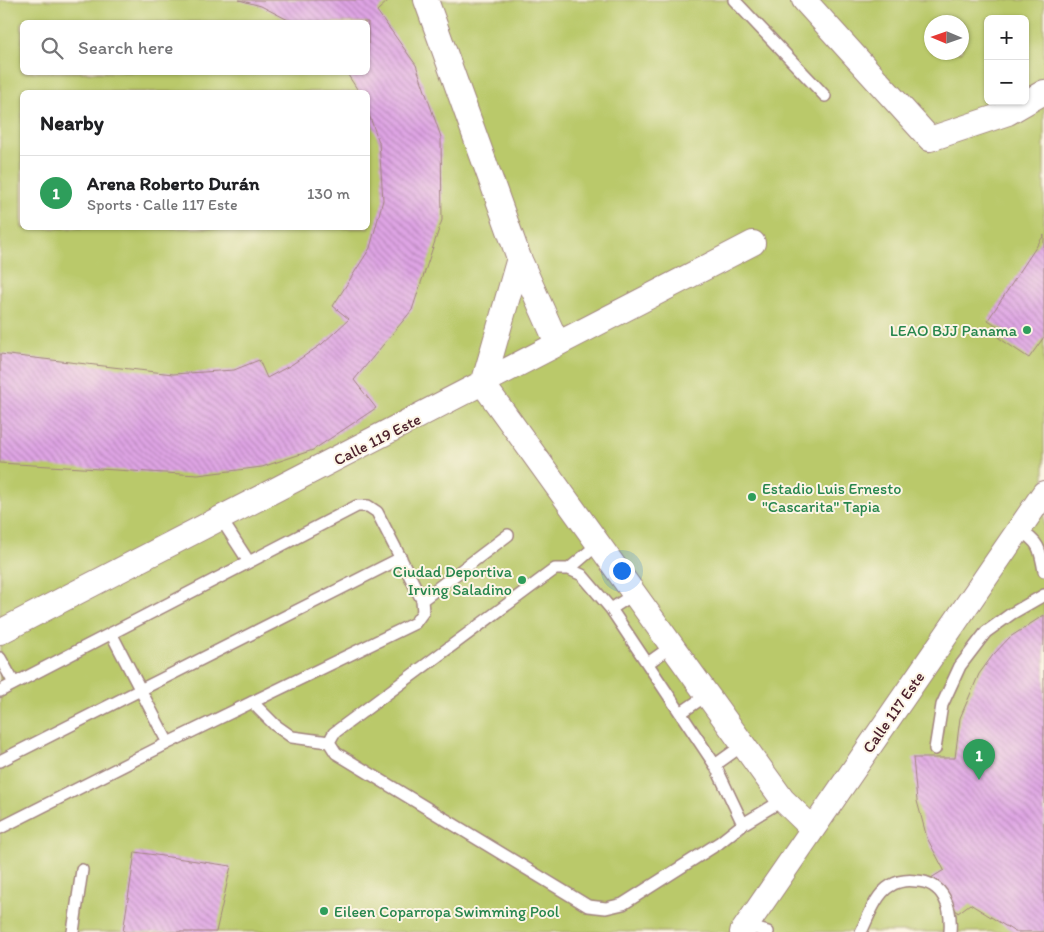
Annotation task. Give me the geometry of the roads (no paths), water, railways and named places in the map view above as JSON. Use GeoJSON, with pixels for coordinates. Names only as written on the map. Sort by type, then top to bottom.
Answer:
{"type":"FeatureCollection","features":[{"type":"Feature","properties":{"kind":"street"},"geometry":{"type":"LineString","coordinates":[[426,0],[519,258],[557,343]]}},
{"type":"Feature","properties":{"kind":"street"},"geometry":{"type":"LineString","coordinates":[[804,0],[930,139],[1008,113],[1044,92]]}},
{"type":"Feature","properties":{"kind":"street","name":"Calle 119 Este"},"geometry":{"type":"LineString","coordinates":[[0,632],[753,243]]}},
{"type":"Feature","properties":{"kind":"street"},"geometry":{"type":"LineString","coordinates":[[519,258],[482,384],[783,800],[812,828]]}},
{"type":"Feature","properties":{"kind":"street","name":"Calle 117 Este"},"geometry":{"type":"LineString","coordinates":[[752,930],[812,828],[1044,493]]}},
{"type":"Feature","properties":{"kind":"lane"},"geometry":{"type":"LineString","coordinates":[[734,0],[825,96]]}},
{"type":"Feature","properties":{"kind":"lane"},"geometry":{"type":"LineString","coordinates":[[0,691],[357,506],[368,506],[377,512],[422,600],[423,612],[415,623],[168,743],[0,828]]}},
{"type":"Feature","properties":{"kind":"lane"},"geometry":{"type":"LineString","coordinates":[[221,519],[249,562]]}},
{"type":"Feature","properties":{"kind":"lane"},"geometry":{"type":"LineString","coordinates":[[1019,530],[1034,539],[1041,552],[1044,571]]}},
{"type":"Feature","properties":{"kind":"lane"},"geometry":{"type":"LineString","coordinates":[[422,600],[508,535]]}},
{"type":"Feature","properties":{"kind":"lane"},"geometry":{"type":"LineString","coordinates":[[569,569],[598,544]]}},
{"type":"Feature","properties":{"kind":"lane"},"geometry":{"type":"LineString","coordinates":[[0,761],[401,558]]}},
{"type":"Feature","properties":{"kind":"lane"},"geometry":{"type":"LineString","coordinates":[[329,742],[334,733],[555,569],[569,569],[582,575],[611,609],[682,712],[715,765],[743,824]]}},
{"type":"Feature","properties":{"kind":"lane"},"geometry":{"type":"LineString","coordinates":[[611,609],[634,594]]}},
{"type":"Feature","properties":{"kind":"lane"},"geometry":{"type":"LineString","coordinates":[[935,749],[942,705],[960,666],[986,632],[1011,614],[1044,595]]}},
{"type":"Feature","properties":{"kind":"lane"},"geometry":{"type":"LineString","coordinates":[[111,633],[168,743]]}},
{"type":"Feature","properties":{"kind":"lane"},"geometry":{"type":"LineString","coordinates":[[648,663],[672,646]]}},
{"type":"Feature","properties":{"kind":"lane"},"geometry":{"type":"LineString","coordinates":[[0,658],[14,683]]}},
{"type":"Feature","properties":{"kind":"lane"},"geometry":{"type":"LineString","coordinates":[[682,712],[707,695]]}},
{"type":"Feature","properties":{"kind":"lane"},"geometry":{"type":"LineString","coordinates":[[252,702],[275,725],[292,737],[329,742],[336,753],[588,906],[606,908],[623,904],[719,843],[743,824],[783,800]]}},
{"type":"Feature","properties":{"kind":"lane"},"geometry":{"type":"LineString","coordinates":[[715,765],[743,745]]}},
{"type":"Feature","properties":{"kind":"lane"},"geometry":{"type":"LineString","coordinates":[[72,932],[82,870]]}},
{"type":"Feature","properties":{"kind":"lane"},"geometry":{"type":"LineString","coordinates":[[861,932],[878,899],[889,886],[907,880],[926,881],[936,887],[946,900],[951,916],[950,932]]}},
{"type":"Feature","properties":{"kind":"place","name":"LEAO BJJ Panama"},"geometry":{"type":"Point","coordinates":[1027,330]}},
{"type":"Feature","properties":{"kind":"place","name":"Estadio Luis Ernesto \"Cascarita\" Tapia"},"geometry":{"type":"Point","coordinates":[752,497]}},
{"type":"Feature","properties":{"kind":"place","name":"Ciudad Deportiva Irving Saladino"},"geometry":{"type":"Point","coordinates":[522,580]}},
{"type":"Feature","properties":{"kind":"place","name":"Arena Roberto Durán"},"geometry":{"type":"Point","coordinates":[979,780]}},
{"type":"Feature","properties":{"kind":"place","name":"Eileen Coparropa Swimming Pool"},"geometry":{"type":"Point","coordinates":[324,911]}}]}
